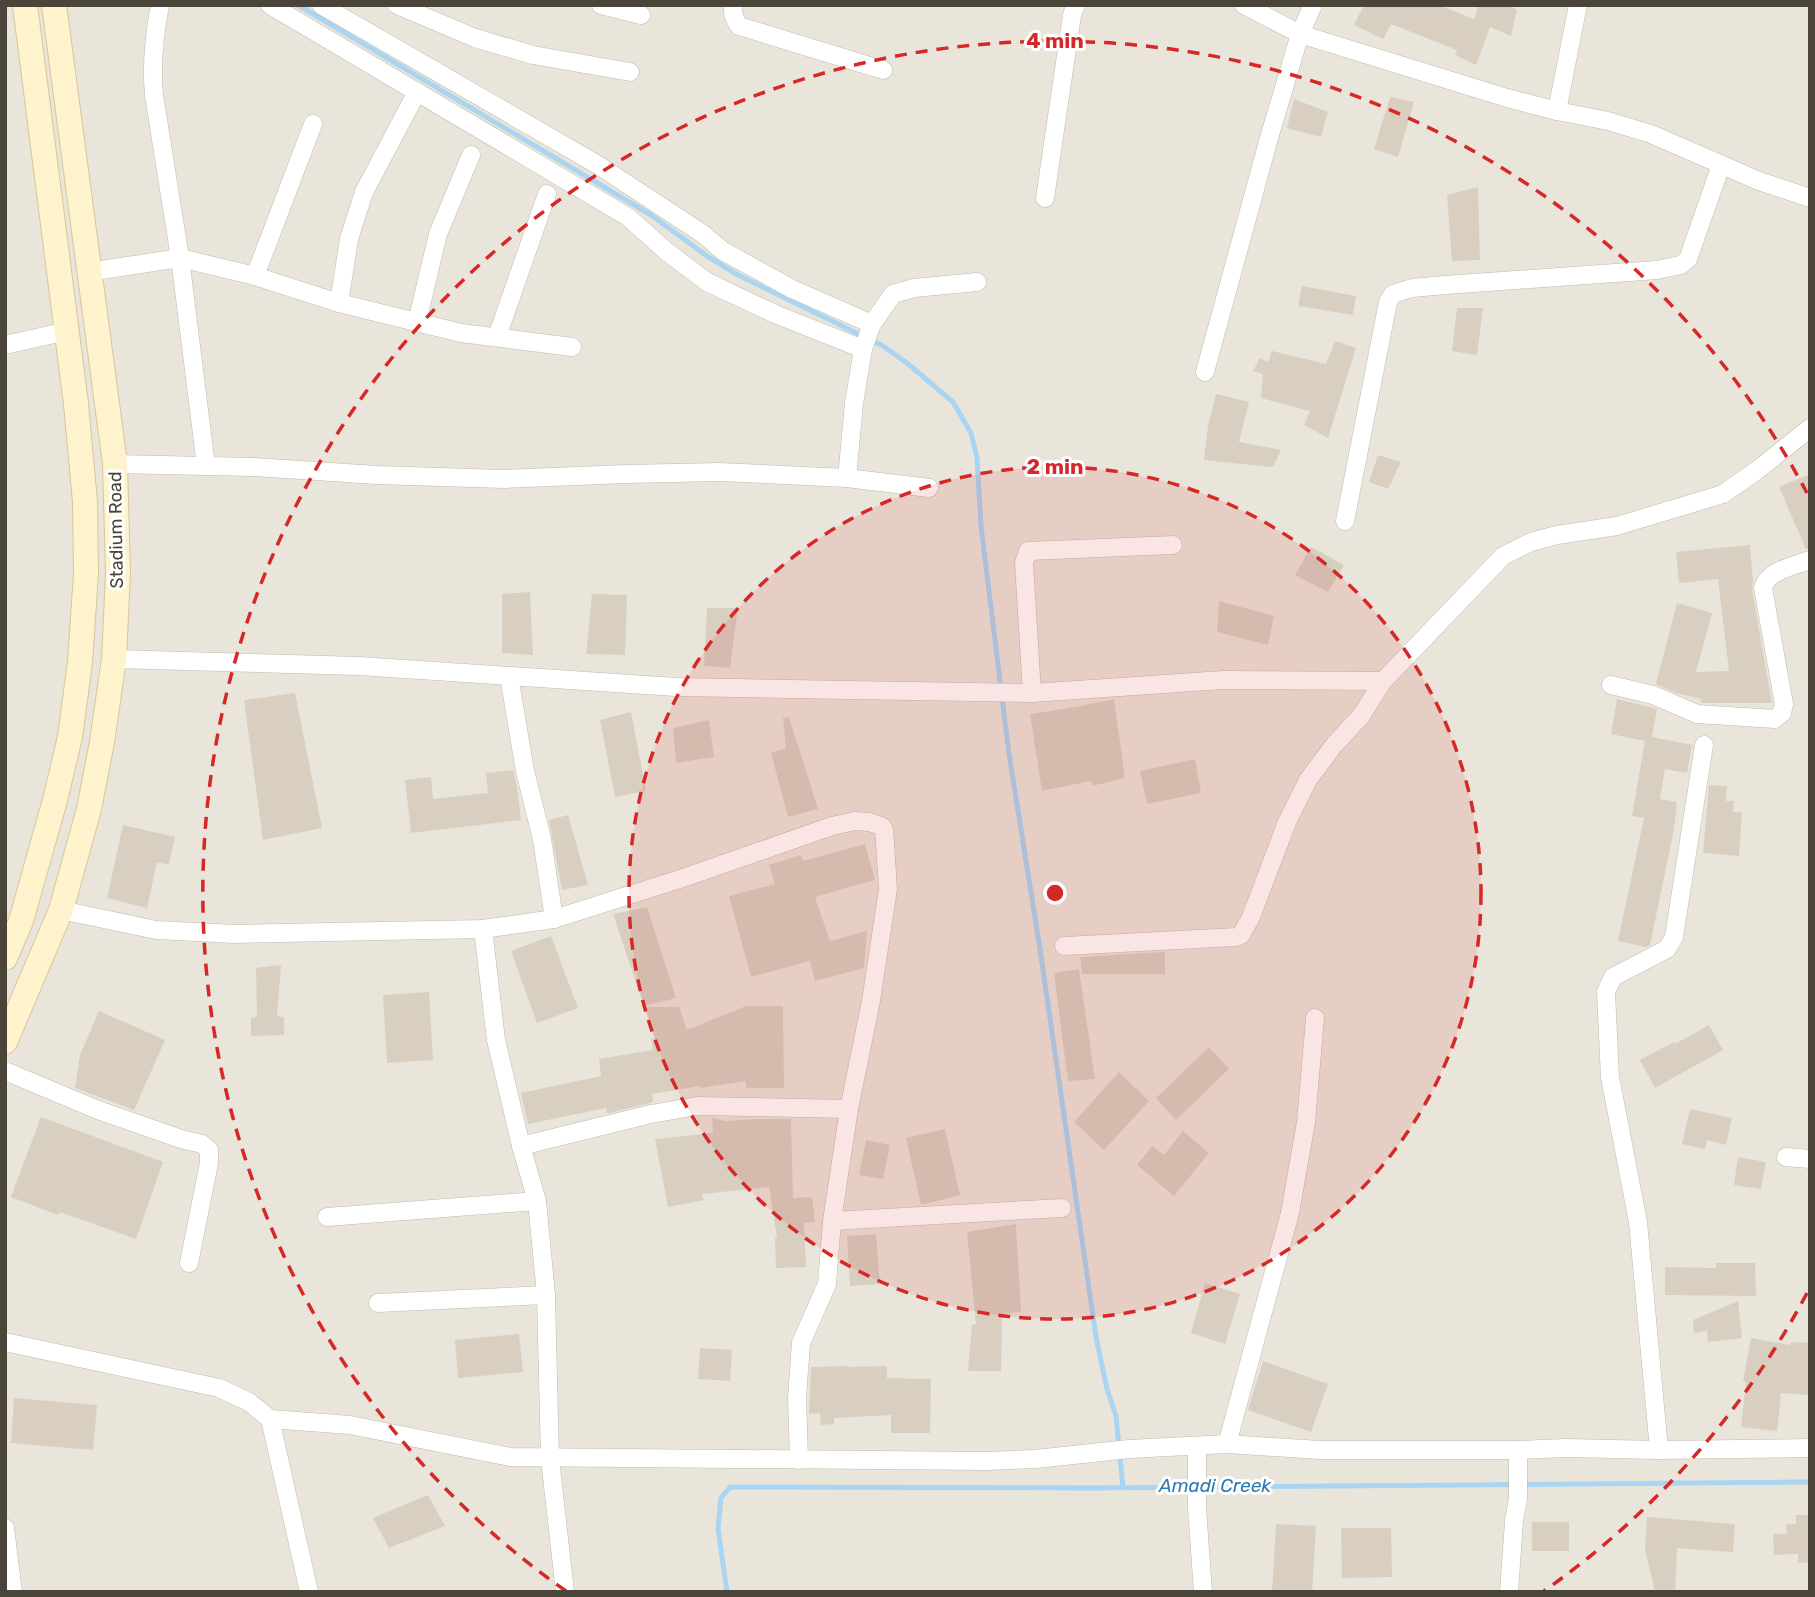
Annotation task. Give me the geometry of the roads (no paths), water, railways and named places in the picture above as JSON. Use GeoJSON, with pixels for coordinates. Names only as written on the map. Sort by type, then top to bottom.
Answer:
{"type":"FeatureCollection","features":[{"type":"Feature","properties":{"kind":"main road","name":"Stadium Road"},"geometry":{"type":"LineString","coordinates":[[5,958],[13,916],[55,800],[69,737],[79,674],[86,573],[85,502],[67,331],[25,5]]}},
{"type":"Feature","properties":{"kind":"main road","name":"Stadium Road"},"geometry":{"type":"LineString","coordinates":[[5,1042],[61,910],[89,810],[114,659],[118,573],[115,464],[54,5]]}},
{"type":"Feature","properties":{"kind":"main road"},"geometry":{"type":"LineString","coordinates":[[55,800],[89,810]]}},
{"type":"Feature","properties":{"kind":"street"},"geometry":{"type":"LineString","coordinates":[[160,5],[153,38],[151,69],[180,258],[206,466]]}},
{"type":"Feature","properties":{"kind":"street"},"geometry":{"type":"LineString","coordinates":[[270,5],[628,217],[666,251],[707,282],[775,314],[863,349]]}},
{"type":"Feature","properties":{"kind":"street"},"geometry":{"type":"LineString","coordinates":[[321,5],[598,164],[703,234],[723,251],[792,289],[872,324]]}},
{"type":"Feature","properties":{"kind":"street"},"geometry":{"type":"LineString","coordinates":[[397,5],[475,38],[533,55],[630,72]]}},
{"type":"Feature","properties":{"kind":"street"},"geometry":{"type":"LineString","coordinates":[[601,5],[641,15]]}},
{"type":"Feature","properties":{"kind":"street"},"geometry":{"type":"LineString","coordinates":[[734,5],[734,17],[739,26],[883,70]]}},
{"type":"Feature","properties":{"kind":"street"},"geometry":{"type":"LineString","coordinates":[[1045,198],[1072,15],[1076,5]]}},
{"type":"Feature","properties":{"kind":"street"},"geometry":{"type":"LineString","coordinates":[[1244,5],[1300,34],[1494,94],[1651,134],[1759,181],[1810,198]]}},
{"type":"Feature","properties":{"kind":"street"},"geometry":{"type":"LineString","coordinates":[[1205,372],[1242,232],[1300,34],[1312,5]]}},
{"type":"Feature","properties":{"kind":"street"},"geometry":{"type":"LineString","coordinates":[[1557,111],[1578,5]]}},
{"type":"Feature","properties":{"kind":"street"},"geometry":{"type":"LineString","coordinates":[[339,303],[349,239],[364,192],[417,92]]}},
{"type":"Feature","properties":{"kind":"street"},"geometry":{"type":"LineString","coordinates":[[255,276],[313,124]]}},
{"type":"Feature","properties":{"kind":"street"},"geometry":{"type":"LineString","coordinates":[[417,321],[438,234],[471,155]]}},
{"type":"Feature","properties":{"kind":"street"},"geometry":{"type":"LineString","coordinates":[[1345,521],[1388,302],[1393,294],[1445,285],[1657,270],[1681,265],[1688,259],[1721,165]]}},
{"type":"Feature","properties":{"kind":"street"},"geometry":{"type":"LineString","coordinates":[[497,337],[547,194]]}},
{"type":"Feature","properties":{"kind":"street"},"geometry":{"type":"LineString","coordinates":[[88,272],[180,258],[255,276],[339,303],[461,333],[572,347]]}},
{"type":"Feature","properties":{"kind":"street"},"geometry":{"type":"LineString","coordinates":[[847,478],[854,403],[863,349],[872,324],[893,294],[914,288],[977,282]]}},
{"type":"Feature","properties":{"kind":"street"},"geometry":{"type":"LineString","coordinates":[[5,345],[67,331]]}},
{"type":"Feature","properties":{"kind":"street"},"geometry":{"type":"LineString","coordinates":[[1064,946],[1241,935],[1251,917],[1287,822],[1308,780],[1360,716],[1383,681],[1503,556],[1531,542],[1557,535],[1617,526],[1723,494],[1810,428]]}},
{"type":"Feature","properties":{"kind":"street"},"geometry":{"type":"LineString","coordinates":[[115,464],[253,467],[504,480],[720,472],[847,478],[929,488]]}},
{"type":"Feature","properties":{"kind":"street"},"geometry":{"type":"LineString","coordinates":[[1024,693],[1024,563],[1028,551],[1173,545]]}},
{"type":"Feature","properties":{"kind":"street"},"geometry":{"type":"LineString","coordinates":[[1611,685],[1653,695],[1697,714],[1775,719],[1782,713],[1784,704],[1763,588],[1771,575],[1810,560]]}},
{"type":"Feature","properties":{"kind":"street"},"geometry":{"type":"LineString","coordinates":[[114,659],[359,666],[676,687],[986,693],[1223,680],[1383,681]]}},
{"type":"Feature","properties":{"kind":"street"},"geometry":{"type":"LineString","coordinates":[[509,676],[525,771],[542,839],[554,919]]}},
{"type":"Feature","properties":{"kind":"street"},"geometry":{"type":"LineString","coordinates":[[1659,1450],[1638,1222],[1609,1077],[1606,992],[1613,977],[1667,949],[1674,937],[1704,745]]}},
{"type":"Feature","properties":{"kind":"street"},"geometry":{"type":"LineString","coordinates":[[61,910],[156,930],[235,934],[484,929],[554,919],[832,826],[855,821],[869,822],[881,827],[884,830],[888,889],[871,1001],[849,1109],[832,1220],[827,1284],[801,1343],[797,1398],[799,1460]]}},
{"type":"Feature","properties":{"kind":"street"},"geometry":{"type":"LineString","coordinates":[[484,929],[496,1040],[537,1201],[546,1295],[550,1458],[565,1592]]}},
{"type":"Feature","properties":{"kind":"street"},"geometry":{"type":"LineString","coordinates":[[1227,1444],[1290,1213],[1306,1122],[1315,1018]]}},
{"type":"Feature","properties":{"kind":"street"},"geometry":{"type":"LineString","coordinates":[[5,1072],[98,1110],[202,1144],[209,1150],[209,1163],[189,1263]]}},
{"type":"Feature","properties":{"kind":"street"},"geometry":{"type":"LineString","coordinates":[[521,1146],[651,1114],[697,1106],[849,1109]]}},
{"type":"Feature","properties":{"kind":"street"},"geometry":{"type":"LineString","coordinates":[[1786,1157],[1810,1158]]}},
{"type":"Feature","properties":{"kind":"street"},"geometry":{"type":"LineString","coordinates":[[327,1217],[537,1201]]}},
{"type":"Feature","properties":{"kind":"street"},"geometry":{"type":"LineString","coordinates":[[832,1220],[1062,1208]]}},
{"type":"Feature","properties":{"kind":"street"},"geometry":{"type":"LineString","coordinates":[[378,1303],[546,1295]]}},
{"type":"Feature","properties":{"kind":"street"},"geometry":{"type":"LineString","coordinates":[[5,1342],[219,1388],[249,1402],[270,1419],[350,1425],[510,1457],[988,1461],[1129,1449],[1197,1454],[1227,1444],[1320,1451],[1810,1448]]}},
{"type":"Feature","properties":{"kind":"street"},"geometry":{"type":"LineString","coordinates":[[270,1419],[310,1592]]}},
{"type":"Feature","properties":{"kind":"street"},"geometry":{"type":"LineString","coordinates":[[1509,1592],[1518,1499],[1518,1450]]}},
{"type":"Feature","properties":{"kind":"street"},"geometry":{"type":"LineString","coordinates":[[1197,1454],[1197,1508],[1203,1592]]}},
{"type":"Feature","properties":{"kind":"street"},"geometry":{"type":"LineString","coordinates":[[5,1528],[13,1592]]}},
{"type":"Feature","properties":{"kind":"waterway"},"geometry":{"type":"LineString","coordinates":[[298,5],[651,215],[738,275],[883,346],[953,402],[971,433],[977,458],[981,526],[1009,754],[1096,1337],[1116,1416],[1123,1488]]}},
{"type":"Feature","properties":{"kind":"waterway","name":"Amadi Creek"},"geometry":{"type":"LineString","coordinates":[[727,1592],[718,1528],[721,1498],[730,1487],[1094,1488],[1810,1482]]}}]}
